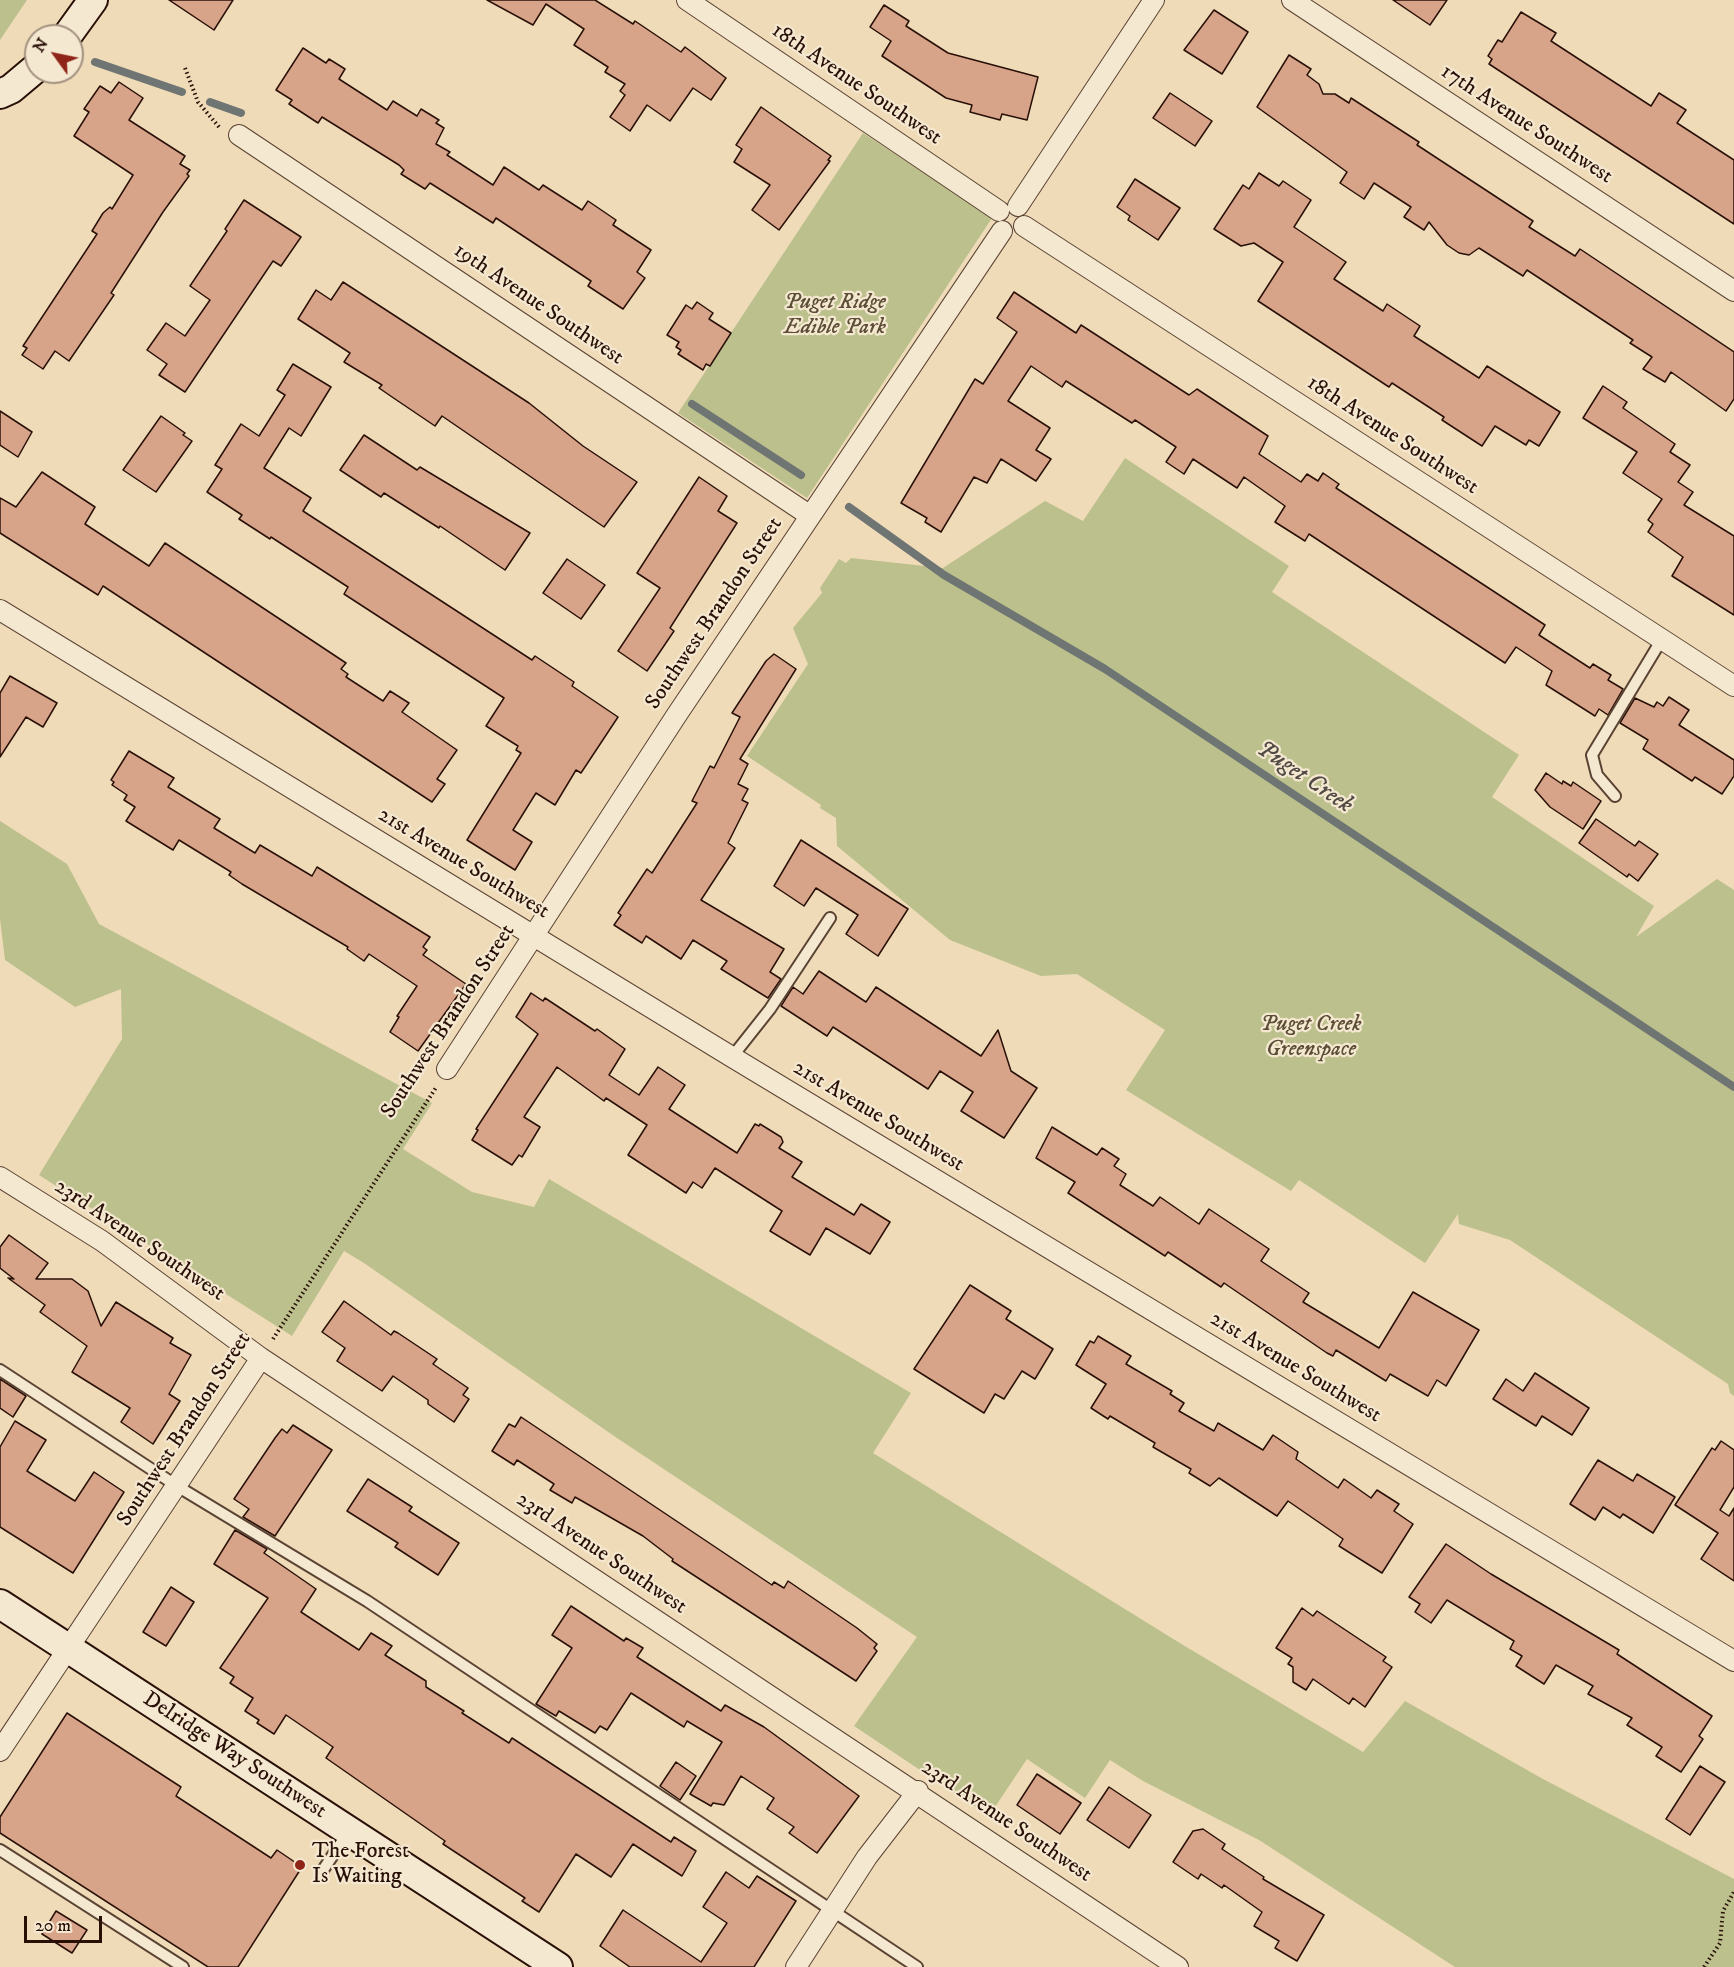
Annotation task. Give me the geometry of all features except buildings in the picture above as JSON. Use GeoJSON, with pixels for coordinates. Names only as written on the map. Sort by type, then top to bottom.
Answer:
{"type":"FeatureCollection","features":[{"type":"Feature","properties":{"kind":"main road"},"geometry":{"type":"LineString","coordinates":[[76,24],[93,0]]}},
{"type":"Feature","properties":{"kind":"main road"},"geometry":{"type":"LineString","coordinates":[[0,94],[11,89],[24,78]]}},
{"type":"Feature","properties":{"kind":"main road","name":"Delridge Way Southwest"},"geometry":{"type":"LineString","coordinates":[[0,1604],[558,1967]]}},
{"type":"Feature","properties":{"kind":"street","name":"18th Avenue Southwest"},"geometry":{"type":"LineString","coordinates":[[687,0],[1008,208]]}},
{"type":"Feature","properties":{"kind":"street"},"geometry":{"type":"LineString","coordinates":[[1008,208],[1025,216],[1024,226],[1014,234],[1002,231],[996,222],[1154,0]]}},
{"type":"Feature","properties":{"kind":"street","name":"17th Avenue Southwest"},"geometry":{"type":"LineString","coordinates":[[1292,0],[1734,291]]}},
{"type":"Feature","properties":{"kind":"street","name":"19th Avenue Southwest"},"geometry":{"type":"LineString","coordinates":[[231,133],[809,515]]}},
{"type":"Feature","properties":{"kind":"street","name":"18th Avenue Southwest"},"geometry":{"type":"LineString","coordinates":[[1024,226],[1734,686]]}},
{"type":"Feature","properties":{"kind":"street","name":"Southwest Brandon Street"},"geometry":{"type":"LineString","coordinates":[[447,1069],[533,934],[809,515],[1002,231]]}},
{"type":"Feature","properties":{"kind":"street","name":"21st Avenue Southwest"},"geometry":{"type":"LineString","coordinates":[[0,610],[732,1057],[1734,1661]]}},
{"type":"Feature","properties":{"kind":"street","name":"23rd Avenue Southwest"},"geometry":{"type":"LineString","coordinates":[[0,1177],[102,1241],[261,1358],[918,1791],[1178,1967]]}},
{"type":"Feature","properties":{"kind":"street","name":"Southwest Brandon Street"},"geometry":{"type":"LineString","coordinates":[[0,1752],[261,1358]]}},
{"type":"Feature","properties":{"kind":"street"},"geometry":{"type":"LineString","coordinates":[[796,1967],[867,1857],[918,1791]]}},
{"type":"Feature","properties":{"kind":"lane"},"geometry":{"type":"LineString","coordinates":[[1615,796],[1597,775],[1592,755],[1662,639]]}},
{"type":"Feature","properties":{"kind":"lane"},"geometry":{"type":"LineString","coordinates":[[732,1057],[770,1009],[830,918]]}},
{"type":"Feature","properties":{"kind":"lane"},"geometry":{"type":"LineString","coordinates":[[0,1370],[177,1486],[367,1601],[917,1967]]}},
{"type":"Feature","properties":{"kind":"lane"},"geometry":{"type":"LineString","coordinates":[[321,1873],[349,1831]]}},
{"type":"Feature","properties":{"kind":"lane"},"geometry":{"type":"LineString","coordinates":[[0,1850],[183,1967]]}},
{"type":"Feature","properties":{"kind":"path"},"geometry":{"type":"LineString","coordinates":[[185,68],[198,102],[231,133]]}},
{"type":"Feature","properties":{"kind":"path","name":"Southwest Brandon Street"},"geometry":{"type":"LineString","coordinates":[[261,1358],[447,1069]]}},
{"type":"Feature","properties":{"kind":"path"},"geometry":{"type":"LineString","coordinates":[[1704,1967],[1720,1943],[1723,1911],[1734,1892]]}},
{"type":"Feature","properties":{"kind":"green space"},"geometry":{"type":"Polygon","coordinates":[[[0,0],[27,0],[0,40],[0,0]]]}},
{"type":"Feature","properties":{"kind":"green space","name":"Puget Ridge Edible Park"},"geometry":{"type":"Polygon","coordinates":[[[863,133],[992,218],[807,498],[678,413],[863,133]]]}},
{"type":"Feature","properties":{"kind":"green space","name":"Puget Creek Greenspace"},"geometry":{"type":"Polygon","coordinates":[[[1125,458],[1289,566],[1272,592],[1519,755],[1492,797],[1654,906],[1636,937],[1717,879],[1734,890],[1734,1396],[1730,1393],[1728,1384],[1510,1240],[1459,1224],[1458,1214],[1425,1263],[1299,1180],[1291,1191],[1126,1090],[1165,1030],[1077,974],[1041,976],[950,940],[837,846],[836,818],[820,808],[821,805],[747,756],[808,664],[793,628],[822,593],[820,588],[839,559],[846,563],[851,558],[943,568],[1045,501],[1083,521],[1125,458]]]}},
{"type":"Feature","properties":{"kind":"green space"},"geometry":{"type":"Polygon","coordinates":[[[0,821],[67,864],[99,924],[432,1103],[403,1149],[472,1192],[534,1207],[549,1179],[911,1393],[873,1453],[1183,1645],[1363,1752],[1405,1701],[1543,1779],[1734,1879],[1734,1967],[1455,1967],[1259,1840],[1143,1781],[1110,1760],[1085,1798],[1027,1759],[989,1816],[854,1726],[917,1637],[617,1438],[364,1263],[344,1251],[292,1336],[39,1175],[122,1039],[121,989],[75,1007],[5,960],[0,919],[0,821]]]}},
{"type":"Feature","properties":{"kind":"waterway","name":"Puget Creek"},"geometry":{"type":"LineString","coordinates":[[95,62],[182,92]]}},
{"type":"Feature","properties":{"kind":"waterway","name":"Puget Creek"},"geometry":{"type":"LineString","coordinates":[[210,102],[241,113]]}},
{"type":"Feature","properties":{"kind":"waterway","name":"Puget Creek"},"geometry":{"type":"LineString","coordinates":[[692,404],[801,475]]}},
{"type":"Feature","properties":{"kind":"waterway","name":"Puget Creek"},"geometry":{"type":"LineString","coordinates":[[849,507],[944,575],[1105,669],[1734,1087]]}},
{"type":"Feature","properties":{"kind":"place","name":"The Forest Is Waiting"},"geometry":{"type":"Point","coordinates":[300,1865]}}]}
